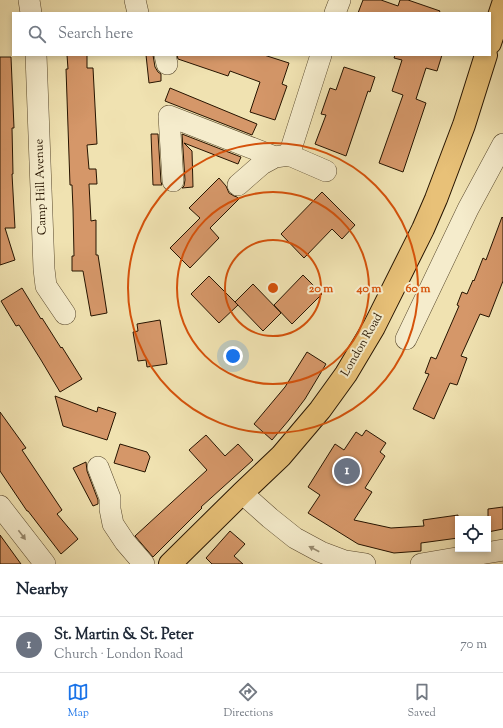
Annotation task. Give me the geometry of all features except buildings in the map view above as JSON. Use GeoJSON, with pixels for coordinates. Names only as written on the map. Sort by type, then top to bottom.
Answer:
{"type":"FeatureCollection","features":[{"type":"Feature","properties":{"kind":"main road"},"geometry":{"type":"LineString","coordinates":[[491,40],[501,5]]}},
{"type":"Feature","properties":{"kind":"main road","name":"London Road"},"geometry":{"type":"LineString","coordinates":[[170,564],[281,456],[320,410],[346,374],[374,327],[423,229],[464,125],[486,56]]}},
{"type":"Feature","properties":{"kind":"street"},"geometry":{"type":"LineString","coordinates":[[29,0],[31,12]]}},
{"type":"Feature","properties":{"kind":"street"},"geometry":{"type":"LineString","coordinates":[[135,0],[138,12]]}},
{"type":"Feature","properties":{"kind":"street"},"geometry":{"type":"LineString","coordinates":[[335,12],[340,0]]}},
{"type":"Feature","properties":{"kind":"street","name":"Camp Hill Avenue"},"geometry":{"type":"LineString","coordinates":[[36,56],[44,269],[46,286],[65,314]]}},
{"type":"Feature","properties":{"kind":"street"},"geometry":{"type":"LineString","coordinates":[[238,185],[262,164],[282,156],[321,56]]}},
{"type":"Feature","properties":{"kind":"street"},"geometry":{"type":"LineString","coordinates":[[173,181],[169,116],[326,170]]}},
{"type":"Feature","properties":{"kind":"street"},"geometry":{"type":"LineString","coordinates":[[406,339],[468,209],[503,144]]}},
{"type":"Feature","properties":{"kind":"street"},"geometry":{"type":"LineString","coordinates":[[98,467],[110,498],[110,510],[113,524],[124,542],[144,564]]}},
{"type":"Feature","properties":{"kind":"street"},"geometry":{"type":"LineString","coordinates":[[242,493],[295,538],[321,552],[345,561],[365,564]]}},
{"type":"Feature","properties":{"kind":"street"},"geometry":{"type":"LineString","coordinates":[[0,506],[45,564]]}},
{"type":"Feature","properties":{"kind":"street"},"geometry":{"type":"LineString","coordinates":[[420,564],[503,550]]}},
{"type":"Feature","properties":{"kind":"place","name":"St. Martin & St. Peter"},"geometry":{"type":"Point","coordinates":[347,471]}}]}
